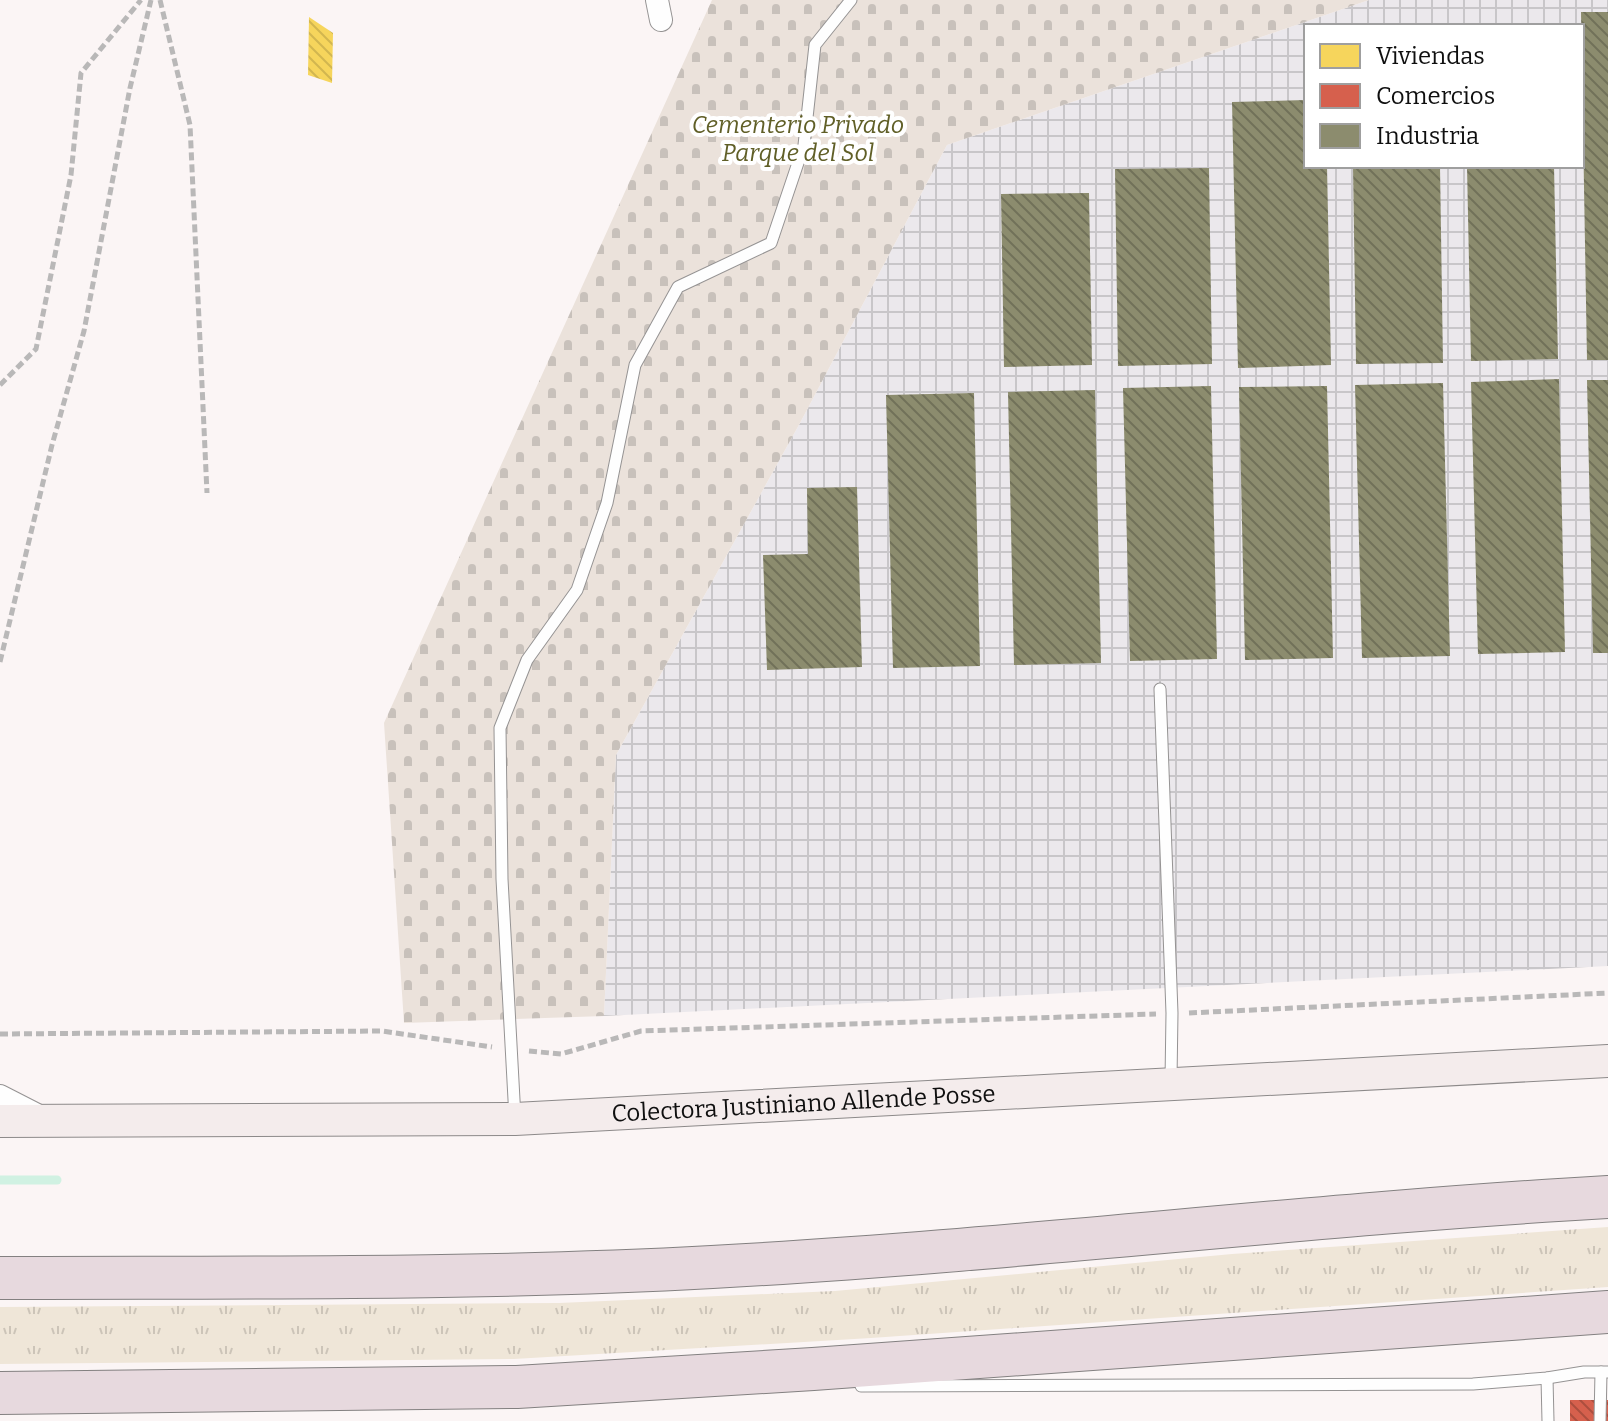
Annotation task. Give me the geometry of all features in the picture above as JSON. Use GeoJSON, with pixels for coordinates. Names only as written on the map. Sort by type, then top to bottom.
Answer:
{"type":"FeatureCollection","features":[{"type":"Feature","properties":{"kind":"highway"},"geometry":{"type":"LineString","coordinates":[[0,1278],[483,1275],[711,1267],[931,1253],[1325,1217],[1608,1197]]}},
{"type":"Feature","properties":{"kind":"highway"},"geometry":{"type":"LineString","coordinates":[[0,1393],[524,1387],[1608,1312]]}},
{"type":"Feature","properties":{"kind":"main road","name":"Colectora Justiniano Allende Posse"},"geometry":{"type":"LineString","coordinates":[[0,1121],[515,1119],[1608,1061]]}},
{"type":"Feature","properties":{"kind":"street"},"geometry":{"type":"LineString","coordinates":[[0,1096],[47,1121]]}},
{"type":"Feature","properties":{"kind":"lane"},"geometry":{"type":"LineString","coordinates":[[515,1119],[502,879],[500,728],[527,660],[577,590],[607,503],[635,365],[678,287],[771,243],[804,145],[815,45],[851,0]]}},
{"type":"Feature","properties":{"kind":"lane"},"geometry":{"type":"LineString","coordinates":[[1160,689],[1172,1013],[1171,1084]]}},
{"type":"Feature","properties":{"kind":"lane"},"geometry":{"type":"LineString","coordinates":[[840,1386],[1473,1384],[1604,1372],[1600,1421]]}},
{"type":"Feature","properties":{"kind":"lane"},"geometry":{"type":"LineString","coordinates":[[1547,1378],[1548,1421]]}},
{"type":"Feature","properties":{"kind":"lane"},"geometry":{"type":"LineString","coordinates":[[524,1387],[745,1386]]}},
{"type":"Feature","properties":{"kind":"path"},"geometry":{"type":"LineString","coordinates":[[0,385],[36,349],[71,175],[81,73],[141,0]]}},
{"type":"Feature","properties":{"kind":"path"},"geometry":{"type":"LineString","coordinates":[[0,662],[52,445],[84,331],[130,88],[151,0]]}},
{"type":"Feature","properties":{"kind":"path"},"geometry":{"type":"LineString","coordinates":[[160,0],[190,125],[207,493]]}},
{"type":"Feature","properties":{"kind":"path"},"geometry":{"type":"LineString","coordinates":[[0,1034],[382,1031],[561,1054],[641,1031],[1172,1013],[1608,993]]}},
{"type":"Feature","properties":{"kind":"shaded area"},"geometry":{"type":"Polygon","coordinates":[[[1369,0],[1608,0],[1608,966],[604,1016],[616,755],[800,423],[947,145],[1369,0]]]}},
{"type":"Feature","properties":{"kind":"green space","name":"Cementerio Privado Parque del Sol"},"geometry":{"type":"Polygon","coordinates":[[[712,0],[1369,0],[947,145],[800,423],[616,755],[604,1016],[404,1023],[384,723],[712,0]]]}},
{"type":"Feature","properties":{"kind":"green space"},"geometry":{"type":"Polygon","coordinates":[[[1608,1227],[1608,1287],[871,1338],[514,1359],[0,1364],[0,1307],[559,1303],[835,1291],[1232,1254],[1608,1227]]]}},
{"type":"Feature","properties":{"kind":"building: Viviendas"},"geometry":{"type":"Polygon","coordinates":[[[309,17],[333,33],[332,83],[308,75],[309,17]]]}},
{"type":"Feature","properties":{"kind":"building: Comercios"},"geometry":{"type":"Polygon","coordinates":[[[1570,1400],[1608,1400],[1608,1421],[1570,1421],[1570,1400]]]}},
{"type":"Feature","properties":{"kind":"building: Industria"},"geometry":{"type":"Polygon","coordinates":[[[1581,12],[1608,12],[1608,360],[1587,360],[1584,24],[1581,24],[1581,12]]]}},
{"type":"Feature","properties":{"kind":"building: Industria"},"geometry":{"type":"Polygon","coordinates":[[[1304,100],[1304,168],[1327,168],[1331,365],[1238,368],[1232,102],[1304,100]]]}},
{"type":"Feature","properties":{"kind":"building: Industria"},"geometry":{"type":"Polygon","coordinates":[[[1209,168],[1212,364],[1118,366],[1115,169],[1209,168]]]}},
{"type":"Feature","properties":{"kind":"building: Industria"},"geometry":{"type":"Polygon","coordinates":[[[1353,168],[1440,168],[1443,363],[1356,364],[1353,168]]]}},
{"type":"Feature","properties":{"kind":"building: Industria"},"geometry":{"type":"Polygon","coordinates":[[[1467,168],[1554,168],[1558,359],[1471,361],[1467,168]]]}},
{"type":"Feature","properties":{"kind":"building: Industria"},"geometry":{"type":"Polygon","coordinates":[[[1089,193],[1092,365],[1004,367],[1001,194],[1089,193]]]}},
{"type":"Feature","properties":{"kind":"building: Industria"},"geometry":{"type":"Polygon","coordinates":[[[1559,379],[1565,652],[1478,654],[1471,382],[1559,379]]]}},
{"type":"Feature","properties":{"kind":"building: Industria"},"geometry":{"type":"Polygon","coordinates":[[[1587,380],[1608,380],[1608,653],[1593,653],[1587,380]]]}},
{"type":"Feature","properties":{"kind":"building: Industria"},"geometry":{"type":"Polygon","coordinates":[[[1443,383],[1450,656],[1362,658],[1355,385],[1443,383]]]}},
{"type":"Feature","properties":{"kind":"building: Industria"},"geometry":{"type":"Polygon","coordinates":[[[1211,386],[1217,659],[1130,661],[1123,388],[1211,386]]]}},
{"type":"Feature","properties":{"kind":"building: Industria"},"geometry":{"type":"Polygon","coordinates":[[[1327,386],[1333,658],[1245,660],[1239,387],[1327,386]]]}},
{"type":"Feature","properties":{"kind":"building: Industria"},"geometry":{"type":"Polygon","coordinates":[[[1095,390],[1101,663],[1014,665],[1008,392],[1095,390]]]}},
{"type":"Feature","properties":{"kind":"building: Industria"},"geometry":{"type":"Polygon","coordinates":[[[974,393],[980,666],[893,668],[886,395],[974,393]]]}},
{"type":"Feature","properties":{"kind":"building: Industria"},"geometry":{"type":"Polygon","coordinates":[[[857,487],[862,667],[767,670],[763,555],[808,554],[807,488],[857,487]]]}},
{"type":"Feature","properties":{"kind":"waterway"},"geometry":{"type":"LineString","coordinates":[[0,1180],[57,1180]]}}]}
